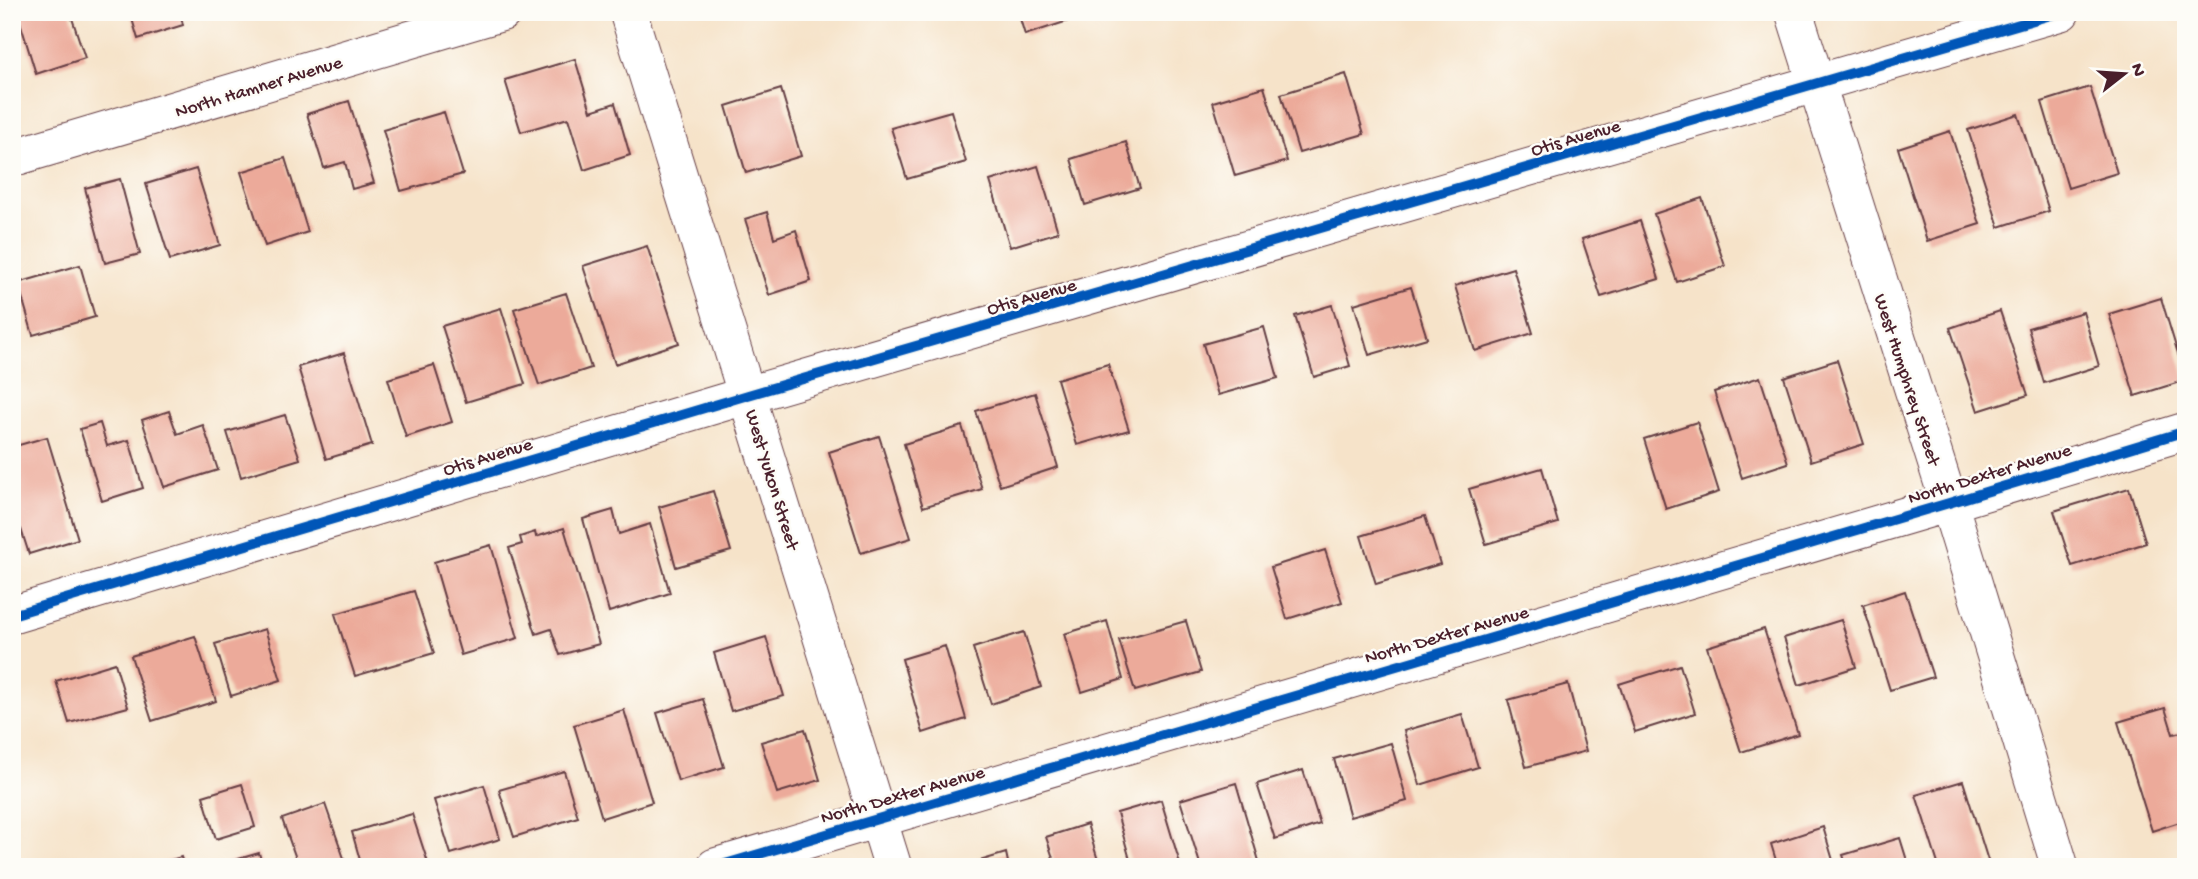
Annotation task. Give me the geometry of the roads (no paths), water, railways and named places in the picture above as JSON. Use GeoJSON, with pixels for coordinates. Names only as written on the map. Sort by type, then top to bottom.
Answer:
{"type":"FeatureCollection","features":[{"type":"Feature","properties":{"kind":"street","name":"North Hamner Avenue"},"geometry":{"type":"LineString","coordinates":[[12,158],[503,12]]}},
{"type":"Feature","properties":{"kind":"street","name":"West Yukon Street"},"geometry":{"type":"LineString","coordinates":[[628,12],[893,867]]}},
{"type":"Feature","properties":{"kind":"street","name":"West Humphrey Street"},"geometry":{"type":"LineString","coordinates":[[1794,12],[1949,503],[2060,867]]}},
{"type":"Feature","properties":{"kind":"street","name":"Otis Avenue"},"geometry":{"type":"LineString","coordinates":[[12,615],[748,395],[2061,12]]}},
{"type":"Feature","properties":{"kind":"street","name":"North Dexter Avenue"},"geometry":{"type":"LineString","coordinates":[[715,867],[2186,431]]}}]}
